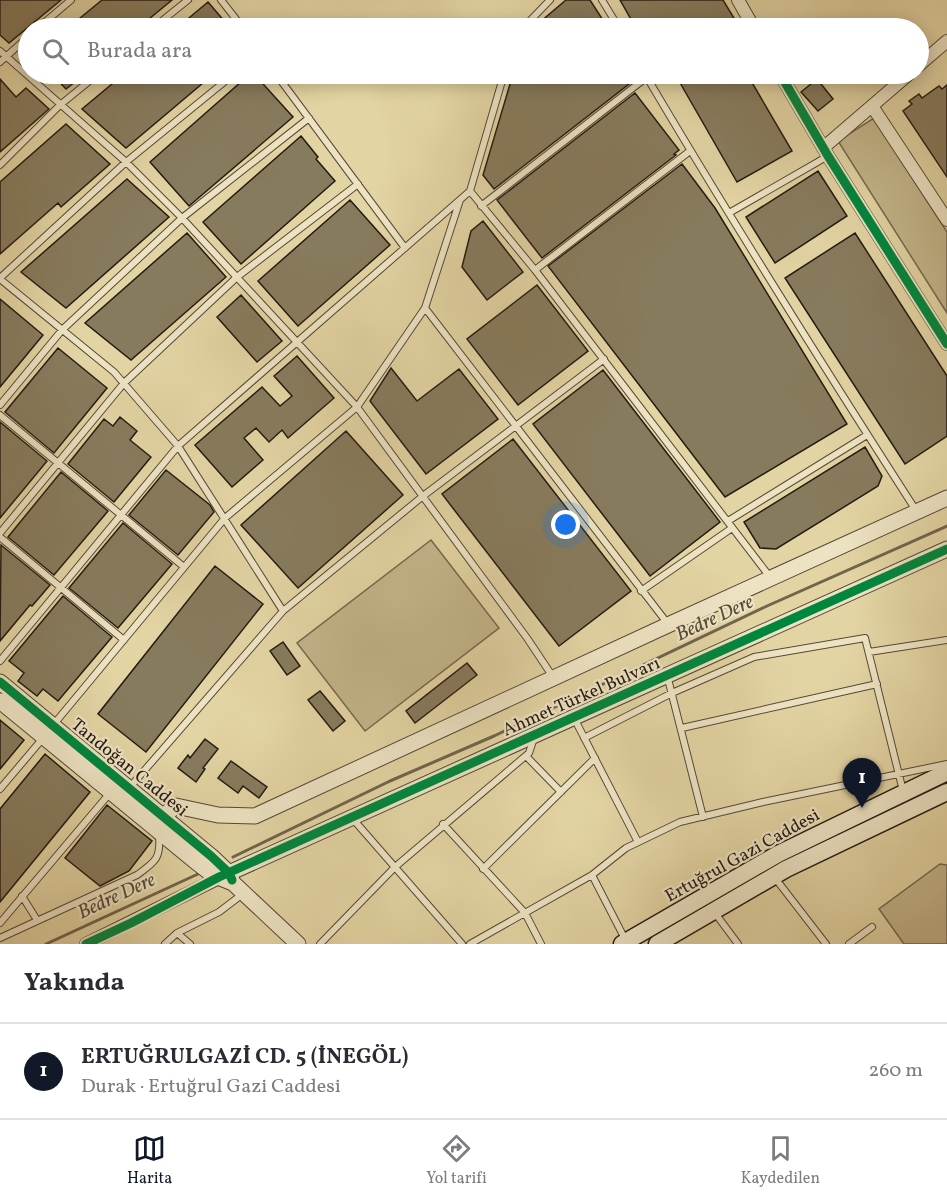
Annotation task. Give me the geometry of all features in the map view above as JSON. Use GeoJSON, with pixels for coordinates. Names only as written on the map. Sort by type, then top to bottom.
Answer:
{"type":"FeatureCollection","features":[{"type":"Feature","properties":{"kind":"main road","name":"Ertuğrul Gazi Caddesi"},"geometry":{"type":"LineString","coordinates":[[625,943],[778,854],[947,772]]}},
{"type":"Feature","properties":{"kind":"main road","name":"Ertuğrul Gazi Caddesi"},"geometry":{"type":"LineString","coordinates":[[657,944],[712,910],[774,877],[947,792]]}},
{"type":"Feature","properties":{"kind":"street"},"geometry":{"type":"LineString","coordinates":[[738,0],[748,18]]}},
{"type":"Feature","properties":{"kind":"street"},"geometry":{"type":"LineString","coordinates":[[929,57],[947,41]]}},
{"type":"Feature","properties":{"kind":"street"},"geometry":{"type":"LineString","coordinates":[[786,84],[825,152],[947,344]]}},
{"type":"Feature","properties":{"kind":"street"},"geometry":{"type":"LineString","coordinates":[[825,152],[897,84]]}},
{"type":"Feature","properties":{"kind":"street"},"geometry":{"type":"LineString","coordinates":[[872,106],[947,220]]}},
{"type":"Feature","properties":{"kind":"street","name":"Ahmet Türkel Bulvarı"},"geometry":{"type":"LineString","coordinates":[[163,816],[176,806],[218,815],[255,816],[947,498]]}},
{"type":"Feature","properties":{"kind":"street","name":"Ahmet Türkel Bulvarı"},"geometry":{"type":"LineString","coordinates":[[231,882],[351,818],[947,549]]}},
{"type":"Feature","properties":{"kind":"street","name":"Tandoğan Caddesi"},"geometry":{"type":"LineString","coordinates":[[0,682],[111,792],[196,862],[231,882]]}},
{"type":"Feature","properties":{"kind":"street","name":"Tandoğan Caddesi"},"geometry":{"type":"LineString","coordinates":[[0,701],[48,731],[129,788],[163,816],[231,882]]}},
{"type":"Feature","properties":{"kind":"street"},"geometry":{"type":"LineString","coordinates":[[159,832],[163,816]]}},
{"type":"Feature","properties":{"kind":"street"},"geometry":{"type":"LineString","coordinates":[[89,943],[231,882],[298,944]]}},
{"type":"Feature","properties":{"kind":"lane"},"geometry":{"type":"LineString","coordinates":[[50,18],[71,0]]}},
{"type":"Feature","properties":{"kind":"lane"},"geometry":{"type":"LineString","coordinates":[[166,18],[188,0]]}},
{"type":"Feature","properties":{"kind":"lane"},"geometry":{"type":"LineString","coordinates":[[221,0],[235,18]]}},
{"type":"Feature","properties":{"kind":"lane"},"geometry":{"type":"LineString","coordinates":[[533,18],[550,0]]}},
{"type":"Feature","properties":{"kind":"lane"},"geometry":{"type":"LineString","coordinates":[[602,0],[613,18]]}},
{"type":"Feature","properties":{"kind":"lane"},"geometry":{"type":"LineString","coordinates":[[0,62],[18,46]]}},
{"type":"Feature","properties":{"kind":"lane"},"geometry":{"type":"LineString","coordinates":[[0,51],[18,67]]}},
{"type":"Feature","properties":{"kind":"lane"},"geometry":{"type":"LineString","coordinates":[[37,84],[126,162],[182,218],[357,407],[554,678]]}},
{"type":"Feature","properties":{"kind":"lane"},"geometry":{"type":"LineString","coordinates":[[0,165],[60,105],[86,84]]}},
{"type":"Feature","properties":{"kind":"lane"},"geometry":{"type":"LineString","coordinates":[[222,84],[126,162],[0,279],[114,372],[178,446],[283,611]]}},
{"type":"Feature","properties":{"kind":"lane"},"geometry":{"type":"LineString","coordinates":[[284,84],[405,248]]}},
{"type":"Feature","properties":{"kind":"lane"},"geometry":{"type":"LineString","coordinates":[[0,661],[178,446],[470,191],[501,84]]}},
{"type":"Feature","properties":{"kind":"lane"},"geometry":{"type":"LineString","coordinates":[[482,206],[635,84]]}},
{"type":"Feature","properties":{"kind":"lane"},"geometry":{"type":"LineString","coordinates":[[651,84],[690,151],[917,512]]}},
{"type":"Feature","properties":{"kind":"lane"},"geometry":{"type":"LineString","coordinates":[[0,405],[62,330],[182,218],[309,118]]}},
{"type":"Feature","properties":{"kind":"lane"},"geometry":{"type":"LineString","coordinates":[[535,270],[690,151]]}},
{"type":"Feature","properties":{"kind":"lane"},"geometry":{"type":"LineString","coordinates":[[729,213],[825,152]]}},
{"type":"Feature","properties":{"kind":"lane"},"geometry":{"type":"LineString","coordinates":[[0,532],[124,383],[237,277],[358,184]]}},
{"type":"Feature","properties":{"kind":"lane"},"geometry":{"type":"LineString","coordinates":[[470,191],[535,270],[771,578]]}},
{"type":"Feature","properties":{"kind":"lane"},"geometry":{"type":"LineString","coordinates":[[0,789],[225,518],[357,407],[425,308],[460,200]]}},
{"type":"Feature","properties":{"kind":"lane"},"geometry":{"type":"LineString","coordinates":[[425,308],[668,625]]}},
{"type":"Feature","properties":{"kind":"lane"},"geometry":{"type":"LineString","coordinates":[[129,788],[283,611],[423,496],[604,359]]}},
{"type":"Feature","properties":{"kind":"lane"},"geometry":{"type":"LineString","coordinates":[[0,415],[184,567]]}},
{"type":"Feature","properties":{"kind":"lane"},"geometry":{"type":"LineString","coordinates":[[728,521],[867,435]]}},
{"type":"Feature","properties":{"kind":"lane"},"geometry":{"type":"LineString","coordinates":[[641,591],[732,528]]}},
{"type":"Feature","properties":{"kind":"lane"},"geometry":{"type":"LineString","coordinates":[[0,537],[124,640]]}},
{"type":"Feature","properties":{"kind":"lane"},"geometry":{"type":"LineString","coordinates":[[584,738],[672,693],[754,657],[865,638],[904,792]]}},
{"type":"Feature","properties":{"kind":"lane"},"geometry":{"type":"LineString","coordinates":[[868,652],[947,640]]}},
{"type":"Feature","properties":{"kind":"lane"},"geometry":{"type":"LineString","coordinates":[[667,675],[703,817]]}},
{"type":"Feature","properties":{"kind":"lane"},"geometry":{"type":"LineString","coordinates":[[682,728],[877,684]]}},
{"type":"Feature","properties":{"kind":"lane"},"geometry":{"type":"LineString","coordinates":[[574,717],[638,842]]}},
{"type":"Feature","properties":{"kind":"lane"},"geometry":{"type":"LineString","coordinates":[[320,944],[395,867],[526,756],[536,735]]}},
{"type":"Feature","properties":{"kind":"lane"},"geometry":{"type":"LineString","coordinates":[[526,756],[561,792]]}},
{"type":"Feature","properties":{"kind":"lane"},"geometry":{"type":"LineString","coordinates":[[483,869],[595,758]]}},
{"type":"Feature","properties":{"kind":"lane"},"geometry":{"type":"LineString","coordinates":[[470,944],[592,875],[626,848],[680,822],[763,802],[947,764]]}},
{"type":"Feature","properties":{"kind":"lane"},"geometry":{"type":"LineString","coordinates":[[0,923],[111,792]]}},
{"type":"Feature","properties":{"kind":"lane"},"geometry":{"type":"LineString","coordinates":[[351,818],[462,944]]}},
{"type":"Feature","properties":{"kind":"lane"},"geometry":{"type":"LineString","coordinates":[[443,824],[525,913],[541,944]]}},
{"type":"Feature","properties":{"kind":"lane"},"geometry":{"type":"LineString","coordinates":[[0,938],[137,875],[154,863],[160,851],[159,832]]}},
{"type":"Feature","properties":{"kind":"lane"},"geometry":{"type":"LineString","coordinates":[[592,875],[625,943]]}},
{"type":"Feature","properties":{"kind":"lane"},"geometry":{"type":"LineString","coordinates":[[774,877],[826,944]]}},
{"type":"Feature","properties":{"kind":"lane"},"geometry":{"type":"LineString","coordinates":[[165,944],[177,933],[219,912],[231,882]]}},
{"type":"Feature","properties":{"kind":"lane"},"geometry":{"type":"LineString","coordinates":[[22,896],[37,920]]}},
{"type":"Feature","properties":{"kind":"lane"},"geometry":{"type":"LineString","coordinates":[[712,910],[738,944]]}},
{"type":"Feature","properties":{"kind":"lane"},"geometry":{"type":"LineString","coordinates":[[849,944],[872,927]]}},
{"type":"Feature","properties":{"kind":"lane"},"geometry":{"type":"LineString","coordinates":[[177,933],[190,944]]}},
{"type":"Feature","properties":{"kind":"shaded area"},"geometry":{"type":"Polygon","coordinates":[[[874,118],[947,232],[947,313],[838,141],[874,118]]]}},
{"type":"Feature","properties":{"kind":"shaded area"},"geometry":{"type":"Polygon","coordinates":[[[431,540],[499,628],[365,731],[297,643],[431,540]]]}},
{"type":"Feature","properties":{"kind":"shaded area"},"geometry":{"type":"Polygon","coordinates":[[[940,864],[947,865],[947,944],[904,944],[879,909],[940,864]]]}},
{"type":"Feature","properties":{"kind":"building"},"geometry":{"type":"Polygon","coordinates":[[[0,0],[61,0],[39,18],[18,18],[18,36],[9,43],[0,35],[0,0]]]}},
{"type":"Feature","properties":{"kind":"building"},"geometry":{"type":"Polygon","coordinates":[[[102,0],[172,0],[150,18],[80,18],[102,0]]]}},
{"type":"Feature","properties":{"kind":"building"},"geometry":{"type":"Polygon","coordinates":[[[566,0],[590,0],[602,18],[545,18],[566,0]]]}},
{"type":"Feature","properties":{"kind":"building"},"geometry":{"type":"Polygon","coordinates":[[[620,0],[723,0],[734,18],[630,18],[620,0]]]}},
{"type":"Feature","properties":{"kind":"building"},"geometry":{"type":"Polygon","coordinates":[[[208,2],[222,18],[189,18],[208,2]]]}},
{"type":"Feature","properties":{"kind":"building"},"geometry":{"type":"Polygon","coordinates":[[[0,79],[16,97],[26,88],[49,109],[0,152],[0,79]]]}},
{"type":"Feature","properties":{"kind":"building"},"geometry":{"type":"Polygon","coordinates":[[[61,84],[72,84],[66,89],[61,84]]]}},
{"type":"Feature","properties":{"kind":"building"},"geometry":{"type":"Polygon","coordinates":[[[112,84],[202,84],[126,148],[82,109],[112,84]]]}},
{"type":"Feature","properties":{"kind":"building"},"geometry":{"type":"Polygon","coordinates":[[[239,84],[263,84],[293,117],[189,206],[150,162],[239,84]]]}},
{"type":"Feature","properties":{"kind":"building"},"geometry":{"type":"Polygon","coordinates":[[[510,84],[629,84],[494,189],[483,175],[510,84]]]}},
{"type":"Feature","properties":{"kind":"building"},"geometry":{"type":"Polygon","coordinates":[[[681,84],[753,84],[792,151],[737,182],[681,84]]]}},
{"type":"Feature","properties":{"kind":"building"},"geometry":{"type":"Polygon","coordinates":[[[811,84],[821,84],[833,99],[818,111],[801,92],[811,84]]]}},
{"type":"Feature","properties":{"kind":"building"},"geometry":{"type":"Polygon","coordinates":[[[947,85],[947,177],[903,111],[912,104],[909,101],[919,94],[922,98],[939,86],[942,89],[947,85]]]}},
{"type":"Feature","properties":{"kind":"building"},"geometry":{"type":"Polygon","coordinates":[[[635,93],[679,150],[674,154],[676,155],[542,258],[497,200],[635,93]]]}},
{"type":"Feature","properties":{"kind":"building"},"geometry":{"type":"Polygon","coordinates":[[[66,124],[110,164],[61,207],[58,203],[0,254],[0,182],[66,124]]]}},
{"type":"Feature","properties":{"kind":"building"},"geometry":{"type":"Polygon","coordinates":[[[301,136],[318,157],[316,159],[335,181],[241,264],[203,222],[301,136]]]}},
{"type":"Feature","properties":{"kind":"building"},"geometry":{"type":"Polygon","coordinates":[[[682,164],[715,208],[847,424],[725,497],[548,266],[682,164]]]}},
{"type":"Feature","properties":{"kind":"building"},"geometry":{"type":"Polygon","coordinates":[[[818,171],[847,216],[775,263],[746,217],[818,171]]]}},
{"type":"Feature","properties":{"kind":"building"},"geometry":{"type":"Polygon","coordinates":[[[127,179],[169,217],[66,308],[21,272],[127,179]]]}},
{"type":"Feature","properties":{"kind":"building"},"geometry":{"type":"Polygon","coordinates":[[[350,200],[390,245],[298,326],[258,281],[350,200]]]}},
{"type":"Feature","properties":{"kind":"building"},"geometry":{"type":"Polygon","coordinates":[[[483,221],[523,272],[487,300],[462,267],[471,231],[483,221]]]}},
{"type":"Feature","properties":{"kind":"building"},"geometry":{"type":"Polygon","coordinates":[[[187,233],[226,277],[131,360],[85,323],[187,233]]]}},
{"type":"Feature","properties":{"kind":"building"},"geometry":{"type":"Polygon","coordinates":[[[855,233],[947,376],[947,436],[905,464],[785,278],[855,233]]]}},
{"type":"Feature","properties":{"kind":"building"},"geometry":{"type":"Polygon","coordinates":[[[537,285],[588,351],[518,405],[467,339],[537,285]]]}},
{"type":"Feature","properties":{"kind":"building"},"geometry":{"type":"Polygon","coordinates":[[[241,295],[282,341],[257,362],[217,317],[241,295]]]}},
{"type":"Feature","properties":{"kind":"building"},"geometry":{"type":"Polygon","coordinates":[[[0,299],[43,335],[0,387],[0,299]]]}},
{"type":"Feature","properties":{"kind":"building"},"geometry":{"type":"Polygon","coordinates":[[[58,348],[107,388],[54,453],[5,412],[58,348]]]}},
{"type":"Feature","properties":{"kind":"building"},"geometry":{"type":"Polygon","coordinates":[[[297,356],[334,398],[288,438],[282,430],[269,442],[256,428],[244,438],[263,460],[232,487],[195,445],[262,387],[280,406],[292,396],[274,376],[297,356]]]}},
{"type":"Feature","properties":{"kind":"building"},"geometry":{"type":"Polygon","coordinates":[[[391,368],[417,401],[459,369],[498,419],[426,474],[370,401],[391,368]]]}},
{"type":"Feature","properties":{"kind":"building"},"geometry":{"type":"Polygon","coordinates":[[[603,370],[720,522],[650,576],[533,424],[603,370]]]}},
{"type":"Feature","properties":{"kind":"building"},"geometry":{"type":"Polygon","coordinates":[[[120,417],[137,431],[130,440],[151,457],[114,502],[68,464],[104,419],[113,426],[120,417]]]}},
{"type":"Feature","properties":{"kind":"building"},"geometry":{"type":"Polygon","coordinates":[[[0,422],[47,461],[0,518],[0,422]]]}},
{"type":"Feature","properties":{"kind":"building"},"geometry":{"type":"Polygon","coordinates":[[[346,431],[403,495],[298,588],[241,525],[346,431]]]}},
{"type":"Feature","properties":{"kind":"building"},"geometry":{"type":"Polygon","coordinates":[[[513,439],[631,591],[559,646],[442,494],[513,439]]]}},
{"type":"Feature","properties":{"kind":"building"},"geometry":{"type":"Polygon","coordinates":[[[865,447],[882,476],[878,486],[776,549],[760,548],[744,522],[865,447]]]}},
{"type":"Feature","properties":{"kind":"building"},"geometry":{"type":"Polygon","coordinates":[[[166,470],[210,505],[214,512],[178,555],[129,515],[166,470]]]}},
{"type":"Feature","properties":{"kind":"building"},"geometry":{"type":"Polygon","coordinates":[[[61,472],[108,511],[54,575],[8,537],[61,472]]]}},
{"type":"Feature","properties":{"kind":"building"},"geometry":{"type":"Polygon","coordinates":[[[123,523],[172,564],[118,628],[69,588],[123,523]]]}},
{"type":"Feature","properties":{"kind":"building"},"geometry":{"type":"Polygon","coordinates":[[[1,545],[50,585],[0,641],[1,545]]]}},
{"type":"Feature","properties":{"kind":"building"},"geometry":{"type":"Polygon","coordinates":[[[215,566],[263,604],[146,752],[98,714],[215,566]]]}},
{"type":"Feature","properties":{"kind":"building"},"geometry":{"type":"Polygon","coordinates":[[[63,596],[112,637],[58,701],[43,689],[37,696],[18,681],[24,673],[9,661],[63,596]]]}},
{"type":"Feature","properties":{"kind":"building"},"geometry":{"type":"Polygon","coordinates":[[[283,642],[300,666],[287,675],[270,651],[283,642]]]}},
{"type":"Feature","properties":{"kind":"building"},"geometry":{"type":"Polygon","coordinates":[[[467,663],[477,675],[415,723],[406,711],[467,663]]]}},
{"type":"Feature","properties":{"kind":"building"},"geometry":{"type":"Polygon","coordinates":[[[320,691],[345,721],[333,731],[308,700],[320,691]]]}},
{"type":"Feature","properties":{"kind":"building"},"geometry":{"type":"Polygon","coordinates":[[[0,720],[24,740],[0,769],[0,720]]]}},
{"type":"Feature","properties":{"kind":"building"},"geometry":{"type":"Polygon","coordinates":[[[205,739],[218,749],[203,768],[205,769],[196,782],[178,768],[188,755],[190,758],[205,739]]]}},
{"type":"Feature","properties":{"kind":"building"},"geometry":{"type":"Polygon","coordinates":[[[45,754],[90,792],[0,902],[0,809],[45,754]]]}},
{"type":"Feature","properties":{"kind":"building"},"geometry":{"type":"Polygon","coordinates":[[[231,761],[267,787],[259,798],[243,786],[238,793],[218,778],[231,761]]]}},
{"type":"Feature","properties":{"kind":"building"},"geometry":{"type":"Polygon","coordinates":[[[107,805],[152,841],[129,871],[100,886],[65,858],[107,805]]]}},
{"type":"Feature","properties":{"kind":"waterway","name":"Bedre Dere"},"geometry":{"type":"LineString","coordinates":[[233,857],[390,781],[494,736],[767,606],[947,526]]}},
{"type":"Feature","properties":{"kind":"waterway","name":"Bedre Dere"},"geometry":{"type":"LineString","coordinates":[[46,944],[198,874]]}},
{"type":"Feature","properties":{"kind":"cycle path"},"geometry":{"type":"LineString","coordinates":[[786,84],[828,156],[947,344]]}},
{"type":"Feature","properties":{"kind":"cycle path"},"geometry":{"type":"LineString","coordinates":[[86,944],[219,877],[947,549]]}},
{"type":"Feature","properties":{"kind":"cycle path"},"geometry":{"type":"LineString","coordinates":[[0,682],[211,856],[229,873],[232,880]]}},
{"type":"Feature","properties":{"kind":"place","name":"ERTUĞRULGAZİ CD. 5 (İNEGÖL)"},"geometry":{"type":"Point","coordinates":[862,808]}}]}
